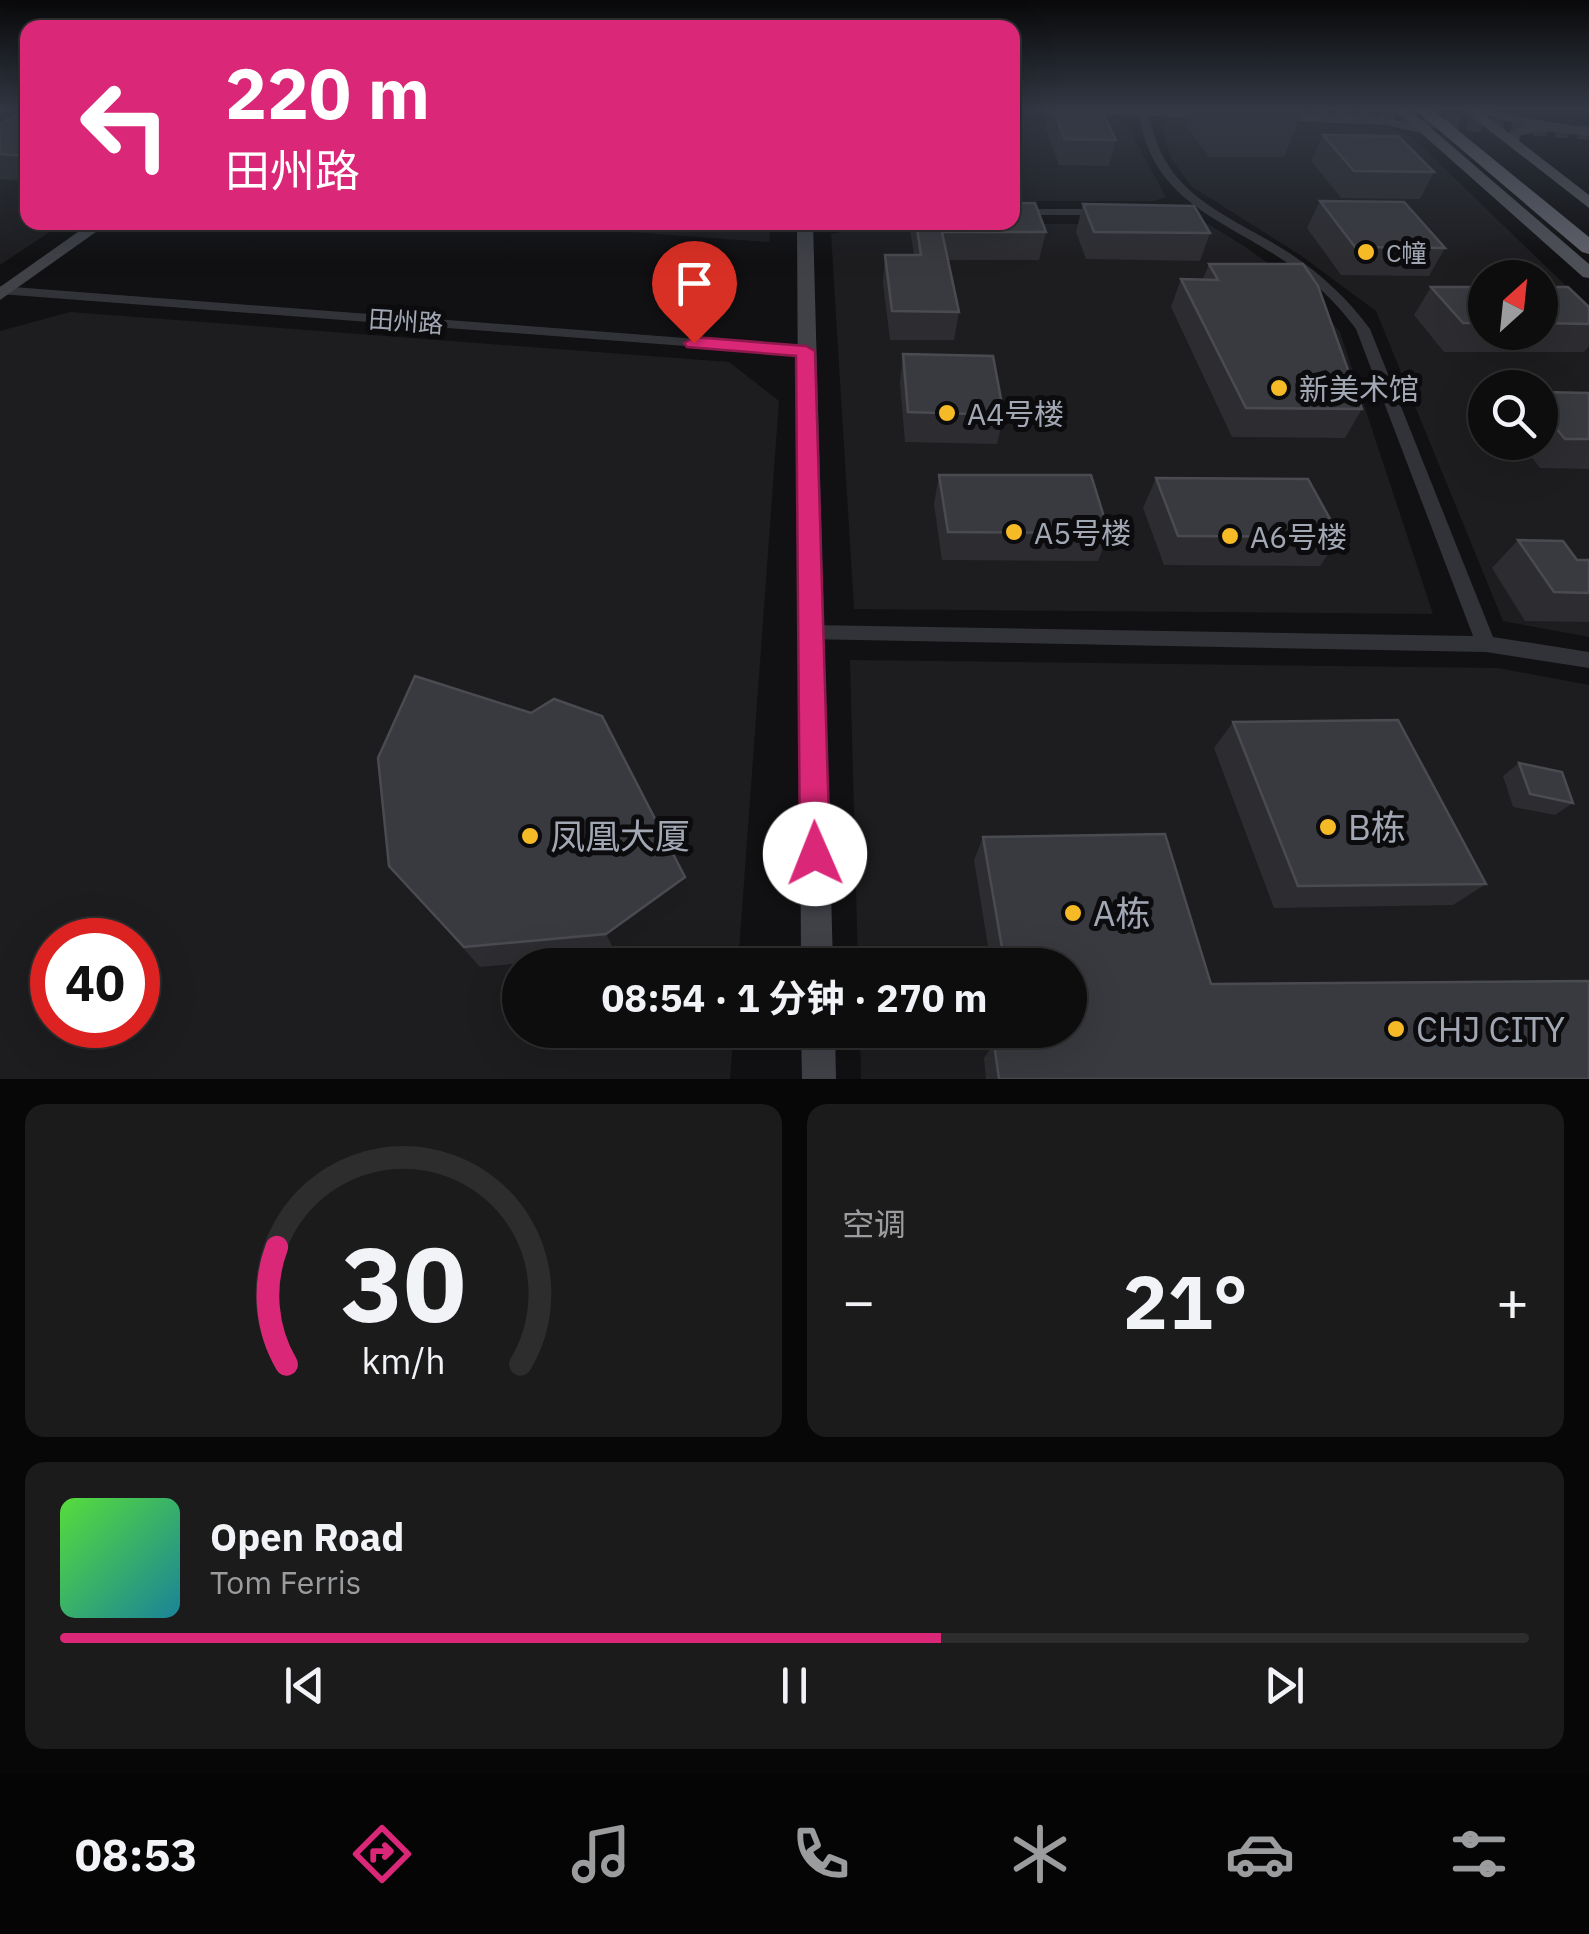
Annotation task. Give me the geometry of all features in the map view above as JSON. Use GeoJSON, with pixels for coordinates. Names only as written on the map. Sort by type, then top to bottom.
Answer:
{"type":"FeatureCollection","features":[{"type":"Feature","properties":{"kind":"highway"},"geometry":{"type":"LineString","coordinates":[[1482,159],[1589,248]]}},
{"type":"Feature","properties":{"kind":"highway"},"geometry":{"type":"LineString","coordinates":[[1513,159],[1588,217]]}},
{"type":"Feature","properties":{"kind":"highway"},"geometry":{"type":"LineString","coordinates":[[1555,220],[1589,257]]}},
{"type":"Feature","properties":{"kind":"main road"},"geometry":{"type":"LineString","coordinates":[[1459,159],[1589,273]]}},
{"type":"Feature","properties":{"kind":"main road"},"geometry":{"type":"LineString","coordinates":[[1530,159],[1588,217]]}},
{"type":"Feature","properties":{"kind":"street"},"geometry":{"type":"LineString","coordinates":[[1158,159],[1167,174],[1206,212],[1278,251],[1320,281],[1346,304],[1363,329],[1486,644]]}},
{"type":"Feature","properties":{"kind":"street"},"geometry":{"type":"LineString","coordinates":[[1020,212],[1109,212]]}},
{"type":"Feature","properties":{"kind":"street"},"geometry":{"type":"LineString","coordinates":[[1186,212],[1206,212]]}},
{"type":"Feature","properties":{"kind":"street"},"geometry":{"type":"LineString","coordinates":[[2,292],[91,230]]}},
{"type":"Feature","properties":{"kind":"street"},"geometry":{"type":"LineString","coordinates":[[804,230],[817,948]]}},
{"type":"Feature","properties":{"kind":"street","name":"田州路"},"geometry":{"type":"LineString","coordinates":[[2,292],[806,351]]}},
{"type":"Feature","properties":{"kind":"street"},"geometry":{"type":"LineString","coordinates":[[811,634],[1486,644],[1589,660]]}},
{"type":"Feature","properties":{"kind":"street"},"geometry":{"type":"LineString","coordinates":[[818,1048],[819,1079]]}},
{"type":"Feature","properties":{"kind":"shaded area"},"geometry":{"type":"Polygon","coordinates":[[[0,159],[20,159],[20,230],[52,230],[0,265],[0,159]]]}},
{"type":"Feature","properties":{"kind":"shaded area"},"geometry":{"type":"Polygon","coordinates":[[[1020,159],[1146,159],[1166,197],[1154,201],[1020,201],[1020,159]]]}},
{"type":"Feature","properties":{"kind":"shaded area"},"geometry":{"type":"Polygon","coordinates":[[[1172,159],[1435,159],[1539,260],[1468,260],[1468,350],[1558,350],[1558,278],[1589,308],[1589,637],[1503,621],[1376,311],[1300,255],[1191,186],[1172,159]]]}},
{"type":"Feature","properties":{"kind":"shaded area"},"geometry":{"type":"Polygon","coordinates":[[[1020,224],[1208,224],[1244,246],[1307,291],[1340,332],[1433,614],[854,609],[831,234],[848,230],[1020,230],[1020,224]]]}},
{"type":"Feature","properties":{"kind":"shaded area"},"geometry":{"type":"Polygon","coordinates":[[[602,230],[770,230],[769,242],[602,230]]]}},
{"type":"Feature","properties":{"kind":"shaded area"},"geometry":{"type":"Polygon","coordinates":[[[70,312],[729,362],[779,401],[739,948],[502,948],[502,1048],[733,1048],[730,1079],[0,1079],[0,331],[70,312]]]}},
{"type":"Feature","properties":{"kind":"shaded area"},"geometry":{"type":"Polygon","coordinates":[[[850,660],[1498,668],[1589,685],[1589,1079],[861,1079],[860,1048],[1087,1048],[1087,948],[858,948],[850,660]]]}},
{"type":"Feature","properties":{"kind":"building"},"geometry":{"type":"Polygon","coordinates":[[[1344,159],[1421,159],[1434,172],[1354,171],[1344,159]]]}},
{"type":"Feature","properties":{"kind":"building"},"geometry":{"type":"Polygon","coordinates":[[[1320,201],[1404,202],[1445,248],[1355,247],[1320,201]]]}},
{"type":"Feature","properties":{"kind":"building"},"geometry":{"type":"Polygon","coordinates":[[[1020,203],[1035,203],[1046,232],[942,232],[959,312],[892,311],[885,255],[921,255],[917,230],[1020,230],[1020,203]]]}},
{"type":"Feature","properties":{"kind":"building"},"geometry":{"type":"Polygon","coordinates":[[[1083,204],[1194,206],[1210,233],[1094,232],[1083,204]]]}},
{"type":"Feature","properties":{"kind":"building"},"geometry":{"type":"Polygon","coordinates":[[[1209,264],[1303,264],[1318,286],[1362,409],[1246,408],[1181,279],[1218,280],[1209,264]]]}},
{"type":"Feature","properties":{"kind":"building"},"geometry":{"type":"Polygon","coordinates":[[[1431,287],[1468,287],[1468,323],[1463,323],[1431,287]]]}},
{"type":"Feature","properties":{"kind":"building"},"geometry":{"type":"Polygon","coordinates":[[[1558,287],[1568,287],[1589,307],[1589,324],[1558,323],[1558,287]]]}},
{"type":"Feature","properties":{"kind":"building"},"geometry":{"type":"Polygon","coordinates":[[[903,354],[993,356],[1004,415],[908,412],[903,354]]]}},
{"type":"Feature","properties":{"kind":"building"},"geometry":{"type":"Polygon","coordinates":[[[1558,392],[1589,393],[1589,439],[1565,439],[1558,431],[1558,392]]]}},
{"type":"Feature","properties":{"kind":"building"},"geometry":{"type":"Polygon","coordinates":[[[939,475],[1091,475],[1109,533],[948,532],[939,475]]]}},
{"type":"Feature","properties":{"kind":"building"},"geometry":{"type":"Polygon","coordinates":[[[1156,478],[1308,479],[1340,537],[1178,536],[1156,478]]]}},
{"type":"Feature","properties":{"kind":"building"},"geometry":{"type":"Polygon","coordinates":[[[1518,540],[1563,541],[1577,560],[1589,560],[1589,593],[1554,592],[1518,540]]]}},
{"type":"Feature","properties":{"kind":"building","name":"凤凰大厦"},"geometry":{"type":"Polygon","coordinates":[[[415,676],[531,713],[554,699],[602,716],[685,877],[606,934],[464,947],[389,866],[378,758],[415,676]]]}},
{"type":"Feature","properties":{"kind":"building","name":"B栋"},"geometry":{"type":"Polygon","coordinates":[[[1398,720],[1486,884],[1298,886],[1233,722],[1398,720]]]}},
{"type":"Feature","properties":{"kind":"building"},"geometry":{"type":"Polygon","coordinates":[[[1519,763],[1562,772],[1573,803],[1530,794],[1519,763]]]}},
{"type":"Feature","properties":{"kind":"building"},"geometry":{"type":"Polygon","coordinates":[[[1165,834],[1211,984],[1589,981],[1589,1079],[999,1079],[995,1048],[1087,1048],[1087,948],[1002,948],[983,837],[1165,834]]]}},
{"type":"Feature","properties":{"kind":"place","name":"C幢"},"geometry":{"type":"Point","coordinates":[1366,252]}},
{"type":"Feature","properties":{"kind":"place","name":"新美术馆"},"geometry":{"type":"Point","coordinates":[1279,388]}},
{"type":"Feature","properties":{"kind":"place","name":"A4号楼"},"geometry":{"type":"Point","coordinates":[947,413]}},
{"type":"Feature","properties":{"kind":"place","name":"A5号楼"},"geometry":{"type":"Point","coordinates":[1014,532]}},
{"type":"Feature","properties":{"kind":"place","name":"A6号楼"},"geometry":{"type":"Point","coordinates":[1230,536]}},
{"type":"Feature","properties":{"kind":"place","name":"B栋"},"geometry":{"type":"Point","coordinates":[1328,827]}},
{"type":"Feature","properties":{"kind":"place","name":"凤凰大厦"},"geometry":{"type":"Point","coordinates":[530,836]}},
{"type":"Feature","properties":{"kind":"place","name":"A栋"},"geometry":{"type":"Point","coordinates":[1073,913]}},
{"type":"Feature","properties":{"kind":"place","name":"CHJ CITY"},"geometry":{"type":"Point","coordinates":[1396,1029]}},
{"type":"Feature","properties":{"kind":"route"},"geometry":{"type":"LineString","coordinates":[[694,343],[806,351],[815,854]]}}]}
